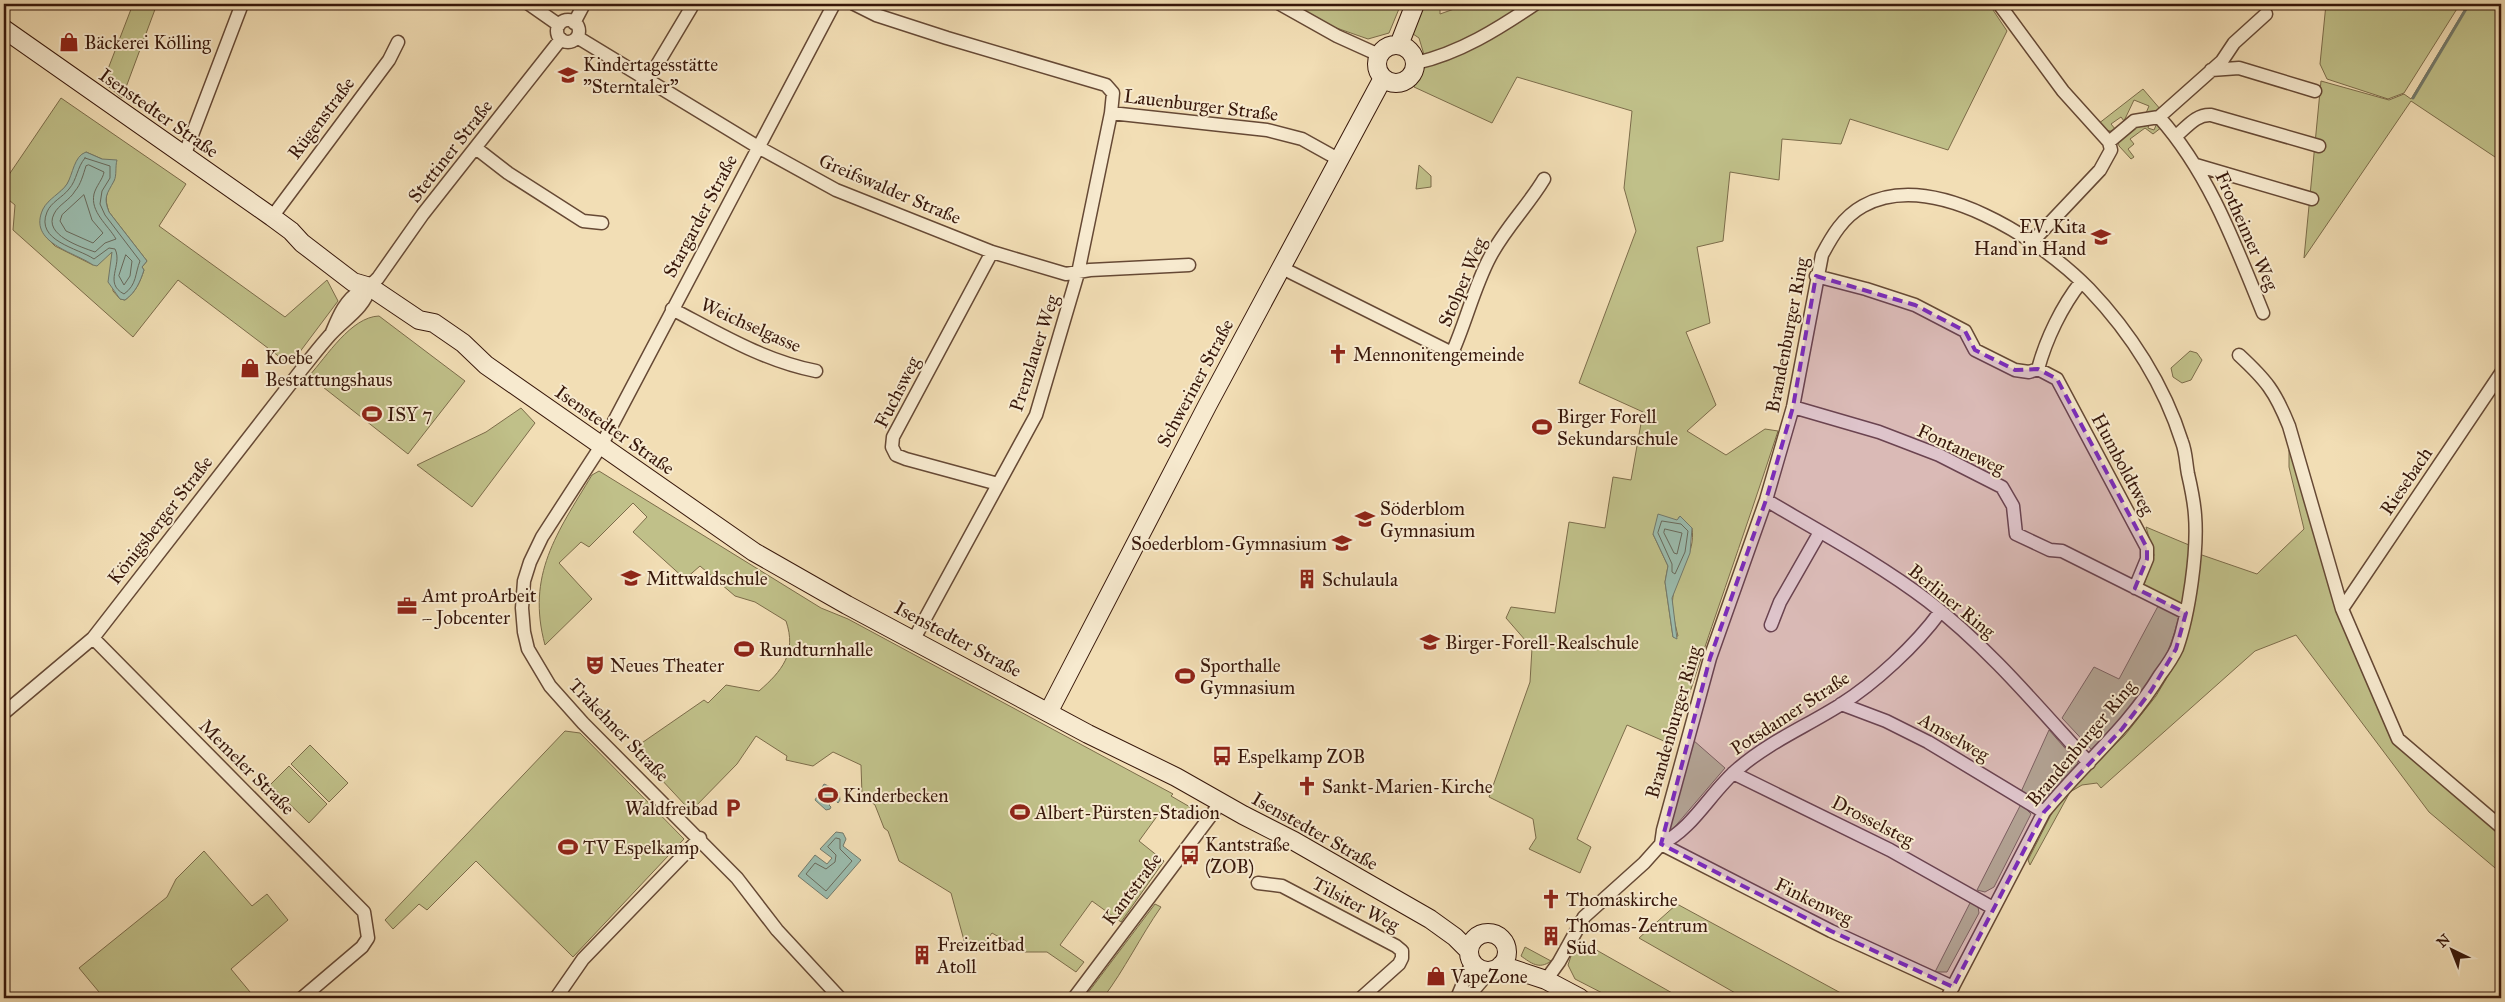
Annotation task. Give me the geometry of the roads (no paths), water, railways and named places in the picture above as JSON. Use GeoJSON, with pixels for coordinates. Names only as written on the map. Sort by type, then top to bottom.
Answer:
{"type":"FeatureCollection","features":[{"type":"Feature","properties":{"kind":"street"},"geometry":{"type":"LineString","coordinates":[[184,156],[242,4]]}},
{"type":"Feature","properties":{"kind":"street"},"geometry":{"type":"LineString","coordinates":[[529,4],[559,25]]}},
{"type":"Feature","properties":{"kind":"street"},"geometry":{"type":"LineString","coordinates":[[574,23],[584,4]]}},
{"type":"Feature","properties":{"kind":"street"},"geometry":{"type":"LineString","coordinates":[[648,80],[691,8],[691,4]]}},
{"type":"Feature","properties":{"kind":"street","name":"Stargarder Straße"},"geometry":{"type":"LineString","coordinates":[[601,446],[834,4]]}},
{"type":"Feature","properties":{"kind":"street","name":"Lauenburger Straße"},"geometry":{"type":"LineString","coordinates":[[854,4],[876,15],[947,38],[1106,85],[1113,93],[1111,113],[1267,130],[1302,139],[1338,158]]}},
{"type":"Feature","properties":{"kind":"street"},"geometry":{"type":"LineString","coordinates":[[1280,4],[1337,36],[1379,55]]}},
{"type":"Feature","properties":{"kind":"street"},"geometry":{"type":"LineString","coordinates":[[1399,45],[1415,4]]}},
{"type":"Feature","properties":{"kind":"street"},"geometry":{"type":"LineString","coordinates":[[1416,63],[1453,53],[1535,4]]}},
{"type":"Feature","properties":{"kind":"street"},"geometry":{"type":"LineString","coordinates":[[1999,4],[2063,91],[2109,142],[2111,150],[2100,170],[2032,242]]}},
{"type":"Feature","properties":{"kind":"street"},"geometry":{"type":"LineString","coordinates":[[2109,142],[2134,121],[2159,117],[2222,61],[2234,42],[2266,14]]}},
{"type":"Feature","properties":{"kind":"street"},"geometry":{"type":"LineString","coordinates":[[568,21],[574,23],[578,28],[577,37],[570,42],[561,40],[557,33],[559,25],[568,21]]}},
{"type":"Feature","properties":{"kind":"street","name":"Isenstedter Straße"},"geometry":{"type":"LineString","coordinates":[[4,28],[272,217],[291,231],[302,244],[352,282],[370,287],[419,320],[426,331],[455,351],[486,365],[754,552],[847,605],[1294,841],[1430,919],[1455,936],[1470,957]]}},
{"type":"Feature","properties":{"kind":"street","name":"Greifswalder Straße"},"geometry":{"type":"LineString","coordinates":[[577,37],[758,147],[836,190],[992,252],[1066,274],[1078,274],[1090,270],[1189,265]]}},
{"type":"Feature","properties":{"kind":"street","name":"Stettiner Straße"},"geometry":{"type":"LineString","coordinates":[[370,287],[427,209],[477,149],[561,40]]}},
{"type":"Feature","properties":{"kind":"street","name":"Rügenstraße"},"geometry":{"type":"LineString","coordinates":[[272,217],[389,60],[398,42]]}},
{"type":"Feature","properties":{"kind":"street"},"geometry":{"type":"LineString","coordinates":[[1399,45],[1414,54],[1416,63],[1414,73],[1408,80],[1398,83],[1390,82],[1383,78],[1376,67],[1379,55],[1388,47],[1399,45]]}},
{"type":"Feature","properties":{"kind":"street"},"geometry":{"type":"LineString","coordinates":[[2211,70],[2240,68],[2315,91]]}},
{"type":"Feature","properties":{"kind":"street","name":"Schweriner Straße"},"geometry":{"type":"LineString","coordinates":[[1049,711],[1338,158],[1383,78]]}},
{"type":"Feature","properties":{"kind":"street","name":"Prenzlauer Weg"},"geometry":{"type":"LineString","coordinates":[[914,639],[1036,415],[1078,274],[1111,113]]}},
{"type":"Feature","properties":{"kind":"street"},"geometry":{"type":"LineString","coordinates":[[2176,136],[2195,119],[2203,115],[2211,115],[2320,146]]}},
{"type":"Feature","properties":{"kind":"street","name":"Frotheimer Weg"},"geometry":{"type":"LineString","coordinates":[[2159,117],[2176,136],[2196,166],[2226,223],[2263,313]]}},
{"type":"Feature","properties":{"kind":"street"},"geometry":{"type":"LineString","coordinates":[[477,149],[508,172],[583,221],[602,223]]}},
{"type":"Feature","properties":{"kind":"street","name":"Frotheimer Weg"},"geometry":{"type":"LineString","coordinates":[[2196,166],[2312,199]]}},
{"type":"Feature","properties":{"kind":"street","name":"Stolper Weg"},"geometry":{"type":"LineString","coordinates":[[1282,268],[1454,354],[1490,258],[1510,224],[1530,203],[1544,178]]}},
{"type":"Feature","properties":{"kind":"street","name":"Brandenburger Ring"},"geometry":{"type":"LineString","coordinates":[[1661,844],[1662,830],[1710,658],[1766,500],[1793,407],[1816,276],[1822,255],[1833,234],[1846,219],[1863,206],[1894,197],[1929,197],[1960,206],[1997,221],[2032,242],[2081,282],[2131,340],[2152,374],[2183,444],[2195,515],[2194,558],[2186,613],[2176,649],[2151,691],[2122,729],[2062,790],[2044,812],[1950,993]]}},
{"type":"Feature","properties":{"kind":"street","name":"Fuchsweg"},"geometry":{"type":"LineString","coordinates":[[992,252],[893,437],[892,447],[896,455],[906,459],[998,484]]}},
{"type":"Feature","properties":{"kind":"street"},"geometry":{"type":"LineString","coordinates":[[1816,276],[1866,288],[1915,305],[1965,331],[1975,350],[2015,370],[2029,372],[2038,369],[2042,353],[2072,294],[2081,282]]}},
{"type":"Feature","properties":{"kind":"street","name":"Königsberger Straße"},"geometry":{"type":"LineString","coordinates":[[4,713],[93,638],[250,434],[330,334],[356,311],[366,298],[370,287]]}},
{"type":"Feature","properties":{"kind":"street","name":"Weichselgasse"},"geometry":{"type":"LineString","coordinates":[[672,309],[740,344],[788,365],[816,371]]}},
{"type":"Feature","properties":{"kind":"street"},"geometry":{"type":"LineString","coordinates":[[2239,355],[2267,381],[2278,398],[2289,426],[2342,609],[2398,739],[2501,827]]}},
{"type":"Feature","properties":{"kind":"street","name":"Humboldtweg"},"geometry":{"type":"LineString","coordinates":[[2038,369],[2057,379],[2146,548],[2148,559],[2135,588]]}},
{"type":"Feature","properties":{"kind":"street","name":"Riesebach"},"geometry":{"type":"LineString","coordinates":[[2342,609],[2501,373]]}},
{"type":"Feature","properties":{"kind":"street","name":"Fontaneweg"},"geometry":{"type":"LineString","coordinates":[[1793,407],[1885,434],[1938,455],[2002,487],[2013,506],[2016,534],[2050,550],[2062,551],[2186,613]]}},
{"type":"Feature","properties":{"kind":"street","name":"Trakehner Straße"},"geometry":{"type":"LineString","coordinates":[[601,446],[542,537],[530,562],[524,581],[522,608],[524,632],[536,665],[568,707],[700,838],[737,878],[807,965],[840,998]]}},
{"type":"Feature","properties":{"kind":"street","name":"Berliner Ring"},"geometry":{"type":"LineString","coordinates":[[1766,500],[1888,574],[1940,612],[2000,666],[2089,762]]}},
{"type":"Feature","properties":{"kind":"street"},"geometry":{"type":"LineString","coordinates":[[1771,625],[1780,602],[1820,532]]}},
{"type":"Feature","properties":{"kind":"street","name":"Potsdamer Straße"},"geometry":{"type":"LineString","coordinates":[[1661,844],[1677,836],[1733,773],[1789,735],[1841,704],[1878,676],[1930,625],[1940,612]]}},
{"type":"Feature","properties":{"kind":"street","name":"Memeler Straße"},"geometry":{"type":"LineString","coordinates":[[93,638],[364,912],[368,927],[368,938],[362,947],[302,998]]}},
{"type":"Feature","properties":{"kind":"street","name":"Amselweg"},"geometry":{"type":"LineString","coordinates":[[1841,704],[1886,721],[1928,742],[2044,812]]}},
{"type":"Feature","properties":{"kind":"street","name":"Drosselsteg"},"geometry":{"type":"LineString","coordinates":[[1733,773],[1890,850],[1993,908]]}},
{"type":"Feature","properties":{"kind":"street","name":"Kantstraße"},"geometry":{"type":"LineString","coordinates":[[1074,998],[1221,802]]}},
{"type":"Feature","properties":{"kind":"street"},"geometry":{"type":"LineString","coordinates":[[556,998],[583,959],[700,838]]}},
{"type":"Feature","properties":{"kind":"street"},"geometry":{"type":"LineString","coordinates":[[1546,980],[1559,962],[1584,917],[1644,863],[1661,844]]}},
{"type":"Feature","properties":{"kind":"street","name":"Finkenweg"},"geometry":{"type":"LineString","coordinates":[[1661,844],[1950,993]]}},
{"type":"Feature","properties":{"kind":"street","name":"Tilsiter Weg"},"geometry":{"type":"LineString","coordinates":[[1258,883],[1282,886],[1389,942],[1402,951],[1402,958],[1399,964],[1361,998]]}},
{"type":"Feature","properties":{"kind":"street","name":"Isenstedter Straße"},"geometry":{"type":"LineString","coordinates":[[1430,919],[1480,934]]}},
{"type":"Feature","properties":{"kind":"street"},"geometry":{"type":"LineString","coordinates":[[1457,998],[1470,957],[1472,941],[1480,934],[1489,933],[1497,935],[1504,942],[1499,961],[1467,998]]}},
{"type":"Feature","properties":{"kind":"street"},"geometry":{"type":"LineString","coordinates":[[1470,957],[1482,970],[1499,961],[1546,980],[1580,998]]}},
{"type":"Feature","properties":{"kind":"water"},"geometry":{"type":"Polygon","coordinates":[[[86,152],[102,159],[117,160],[115,179],[107,196],[107,207],[147,261],[142,267],[144,270],[141,279],[132,294],[125,300],[120,299],[108,282],[112,252],[97,266],[93,265],[55,245],[42,230],[40,221],[43,209],[67,184],[76,161],[86,152]]]}},
{"type":"Feature","properties":{"kind":"water"},"geometry":{"type":"Polygon","coordinates":[[[1658,514],[1677,520],[1680,516],[1692,528],[1690,553],[1672,598],[1677,639],[1673,637],[1665,582],[1668,566],[1653,534],[1658,514]]]}},
{"type":"Feature","properties":{"kind":"water","name":"Kinderbecken"},"geometry":{"type":"Polygon","coordinates":[[[824,784],[833,788],[832,792],[839,792],[840,800],[838,803],[834,799],[829,805],[830,809],[826,810],[815,800],[824,784]]]}},
{"type":"Feature","properties":{"kind":"water"},"geometry":{"type":"Polygon","coordinates":[[[836,832],[843,833],[846,839],[843,846],[861,860],[827,899],[798,876],[815,855],[827,864],[832,858],[820,849],[836,832]]]}},
{"type":"Feature","properties":{"kind":"waterway"},"geometry":{"type":"LineString","coordinates":[[2413,98],[2469,4]]}},
{"type":"Feature","properties":{"kind":"place","name":"Bäckerei Kölling"},"geometry":{"type":"Point","coordinates":[69,42]}},
{"type":"Feature","properties":{"kind":"place","name":"Kindertagesstätte \"Sterntaler\""},"geometry":{"type":"Point","coordinates":[568,75]}},
{"type":"Feature","properties":{"kind":"place","name":"EV. Kita Hand in Hand"},"geometry":{"type":"Point","coordinates":[2101,237]}},
{"type":"Feature","properties":{"kind":"place","name":"Mennonitengemeinde"},"geometry":{"type":"Point","coordinates":[1338,354]}},
{"type":"Feature","properties":{"kind":"place","name":"Koebe Bestattungshaus"},"geometry":{"type":"Point","coordinates":[250,368]}},
{"type":"Feature","properties":{"kind":"place","name":"ISY 7"},"geometry":{"type":"Point","coordinates":[372,414]}},
{"type":"Feature","properties":{"kind":"place","name":"Birger Forell Sekundarschule"},"geometry":{"type":"Point","coordinates":[1542,427]}},
{"type":"Feature","properties":{"kind":"place","name":"Söderblom Gymnasium"},"geometry":{"type":"Point","coordinates":[1365,519]}},
{"type":"Feature","properties":{"kind":"place","name":"Soederblom-Gymnasium"},"geometry":{"type":"Point","coordinates":[1342,543]}},
{"type":"Feature","properties":{"kind":"place","name":"Mittwaldschule"},"geometry":{"type":"Point","coordinates":[631,578]}},
{"type":"Feature","properties":{"kind":"place","name":"Schulaula"},"geometry":{"type":"Point","coordinates":[1307,579]}},
{"type":"Feature","properties":{"kind":"place","name":"Amt proArbeit – Jobcenter"},"geometry":{"type":"Point","coordinates":[407,606]}},
{"type":"Feature","properties":{"kind":"place","name":"Birger-Forell-Realschule"},"geometry":{"type":"Point","coordinates":[1430,642]}},
{"type":"Feature","properties":{"kind":"place","name":"Rundturnhalle"},"geometry":{"type":"Point","coordinates":[744,649]}},
{"type":"Feature","properties":{"kind":"place","name":"Neues Theater"},"geometry":{"type":"Point","coordinates":[595,665]}},
{"type":"Feature","properties":{"kind":"place","name":"Sporthalle Gymnasium"},"geometry":{"type":"Point","coordinates":[1185,676]}},
{"type":"Feature","properties":{"kind":"place","name":"Espelkamp ZOB"},"geometry":{"type":"Point","coordinates":[1222,756]}},
{"type":"Feature","properties":{"kind":"place","name":"Sankt-Marien-Kirche"},"geometry":{"type":"Point","coordinates":[1307,786]}},
{"type":"Feature","properties":{"kind":"place","name":"Kinderbecken"},"geometry":{"type":"Point","coordinates":[828,795]}},
{"type":"Feature","properties":{"kind":"place","name":"Waldfreibad"},"geometry":{"type":"Point","coordinates":[733,808]}},
{"type":"Feature","properties":{"kind":"place","name":"Albert-Pürsten-Stadion"},"geometry":{"type":"Point","coordinates":[1020,812]}},
{"type":"Feature","properties":{"kind":"place","name":"TV Espelkamp"},"geometry":{"type":"Point","coordinates":[568,847]}},
{"type":"Feature","properties":{"kind":"place","name":"Kantstraße (ZOB)"},"geometry":{"type":"Point","coordinates":[1190,855]}},
{"type":"Feature","properties":{"kind":"place","name":"Thomaskirche"},"geometry":{"type":"Point","coordinates":[1551,899]}},
{"type":"Feature","properties":{"kind":"place","name":"Thomas-Zentrum Süd"},"geometry":{"type":"Point","coordinates":[1551,936]}},
{"type":"Feature","properties":{"kind":"place","name":"Freizeitbad Atoll"},"geometry":{"type":"Point","coordinates":[922,955]}},
{"type":"Feature","properties":{"kind":"place","name":"VapeZone"},"geometry":{"type":"Point","coordinates":[1436,976]}}]}
